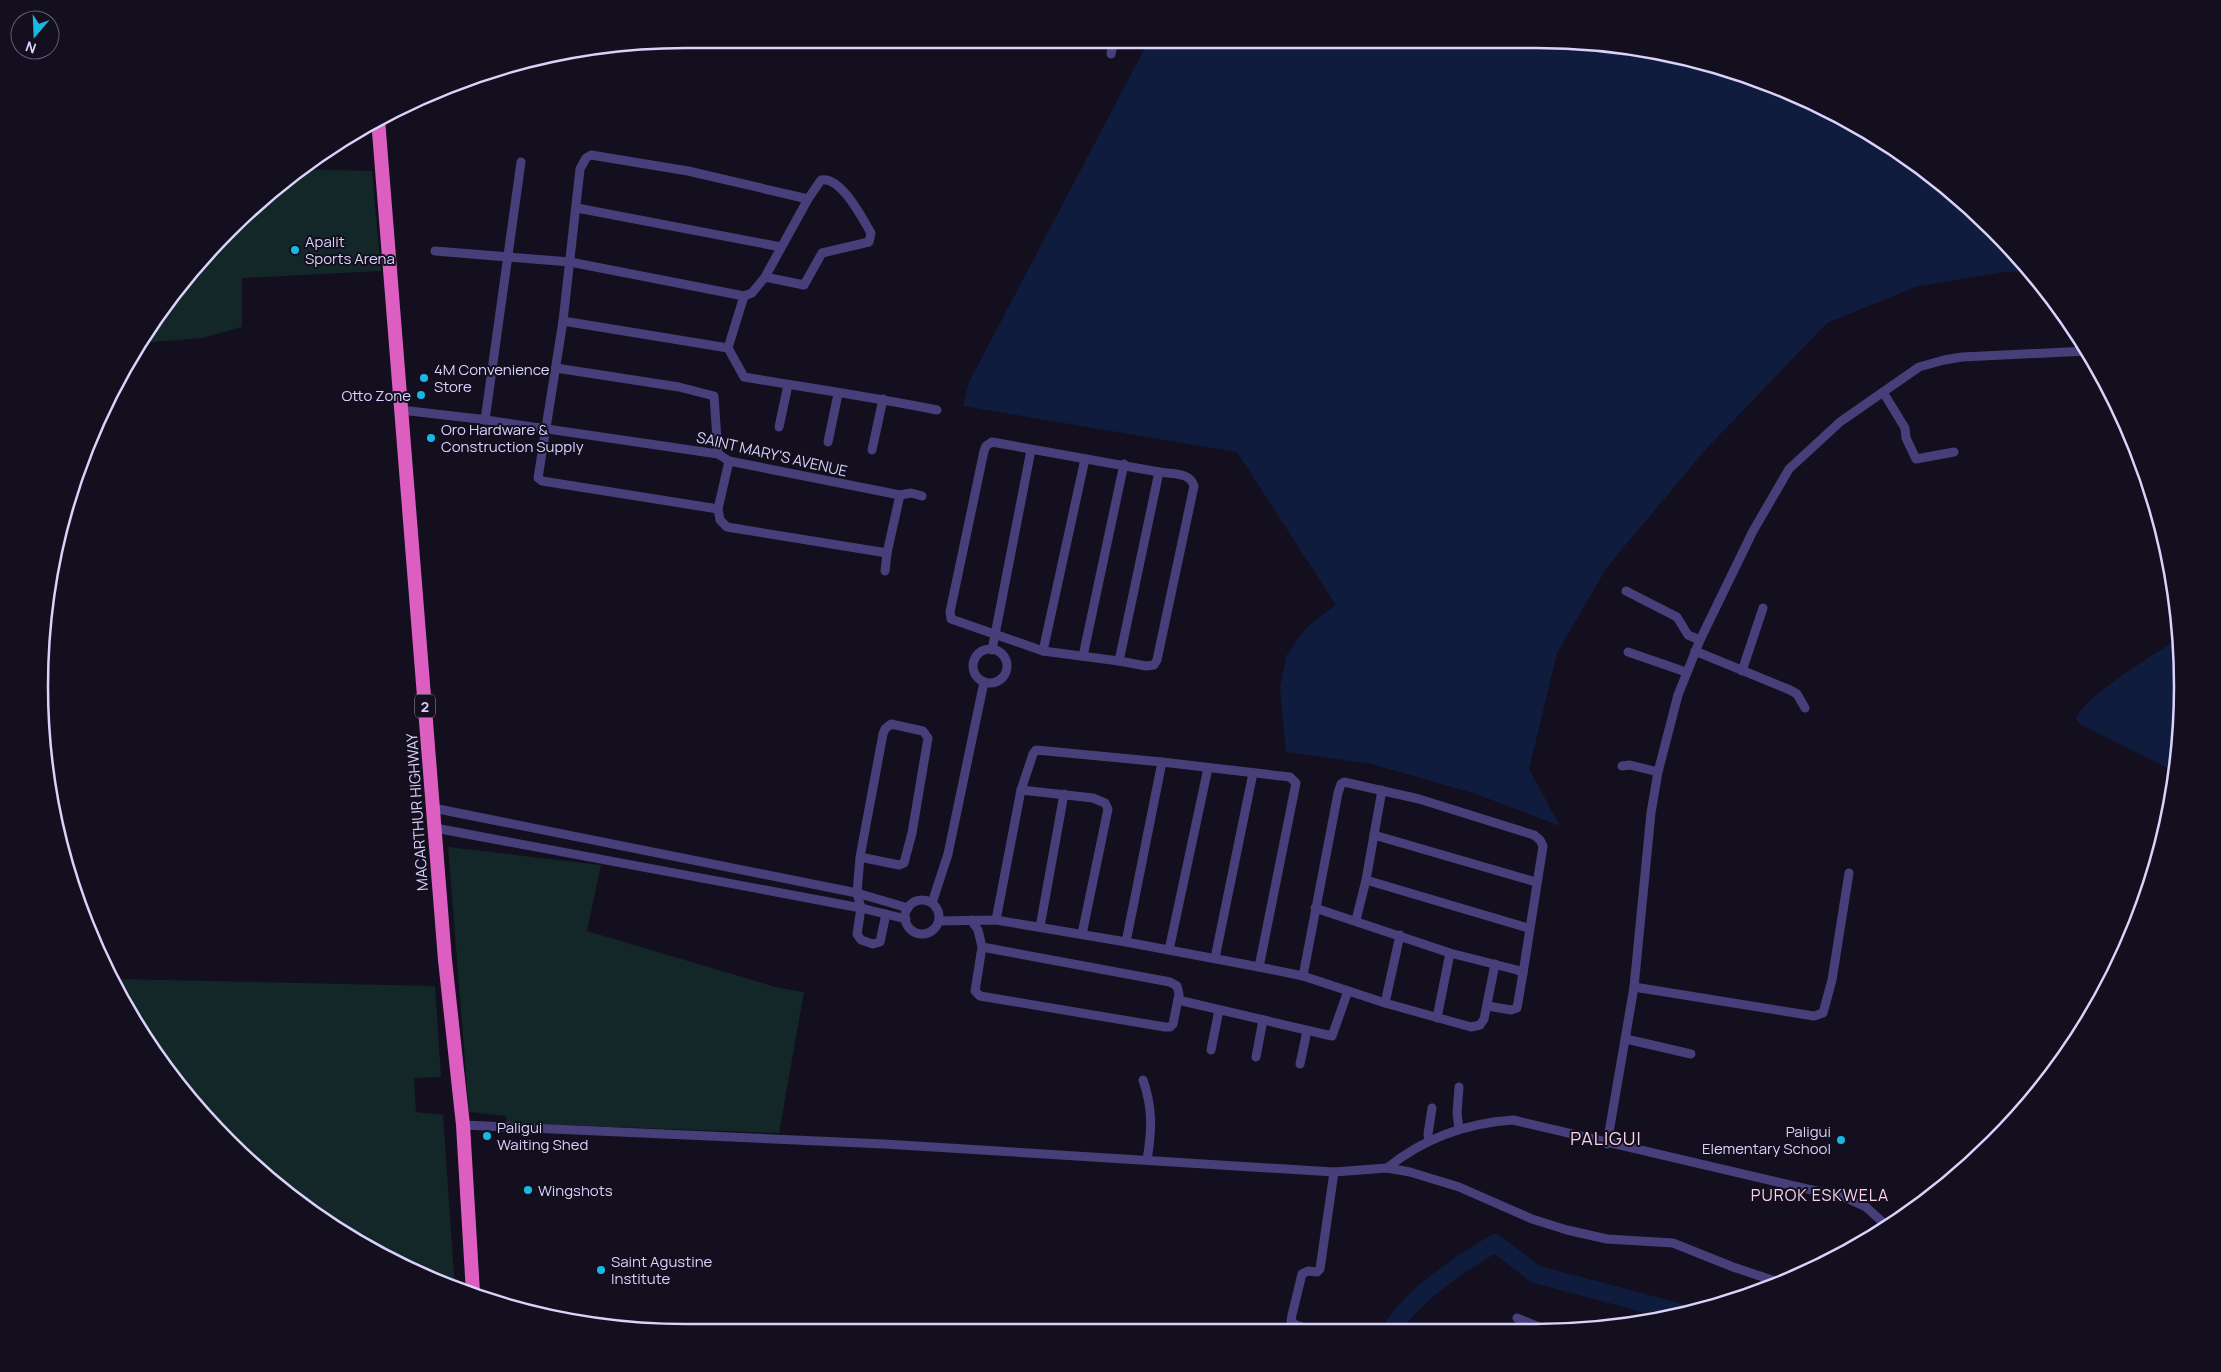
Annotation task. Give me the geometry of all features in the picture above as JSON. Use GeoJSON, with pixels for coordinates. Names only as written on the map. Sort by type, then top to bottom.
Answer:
{"type":"FeatureCollection","features":[{"type":"Feature","properties":{"kind":"highway","name":"MACARTHUR HIGHWAY"},"geometry":{"type":"LineString","coordinates":[[379,127],[445,960],[463,1125],[473,1288]]}},
{"type":"Feature","properties":{"kind":"street"},"geometry":{"type":"LineString","coordinates":[[718,509],[539,481],[563,321],[581,164],[591,155],[688,171],[808,198]]}},
{"type":"Feature","properties":{"kind":"street"},"geometry":{"type":"LineString","coordinates":[[485,420],[521,162]]}},
{"type":"Feature","properties":{"kind":"street"},"geometry":{"type":"LineString","coordinates":[[435,251],[570,262],[744,296],[752,293],[765,277],[808,198],[821,180],[831,181],[841,188],[851,200],[871,233],[869,242],[822,253],[804,285],[765,277]]}},
{"type":"Feature","properties":{"kind":"street"},"geometry":{"type":"LineString","coordinates":[[577,208],[781,247]]}},
{"type":"Feature","properties":{"kind":"street"},"geometry":{"type":"LineString","coordinates":[[744,296],[728,348],[744,377],[838,394],[883,399],[937,410]]}},
{"type":"Feature","properties":{"kind":"street"},"geometry":{"type":"LineString","coordinates":[[563,321],[728,348]]}},
{"type":"Feature","properties":{"kind":"street"},"geometry":{"type":"LineString","coordinates":[[1607,1144],[1634,987],[1651,813],[1665,740],[1686,672],[1700,640],[1753,531],[1789,468],[1833,428],[1919,367],[1944,360],[2079,352]]}},
{"type":"Feature","properties":{"kind":"street"},"geometry":{"type":"LineString","coordinates":[[556,368],[678,387],[714,396],[718,454]]}},
{"type":"Feature","properties":{"kind":"street"},"geometry":{"type":"LineString","coordinates":[[779,427],[788,385]]}},
{"type":"Feature","properties":{"kind":"street"},"geometry":{"type":"LineString","coordinates":[[1883,392],[1905,428],[1906,438],[1916,458],[1954,452]]}},
{"type":"Feature","properties":{"kind":"street"},"geometry":{"type":"LineString","coordinates":[[828,442],[838,394]]}},
{"type":"Feature","properties":{"kind":"street"},"geometry":{"type":"LineString","coordinates":[[872,450],[883,399]]}},
{"type":"Feature","properties":{"kind":"street","name":"SAINT MARY'S AVENUE"},"geometry":{"type":"LineString","coordinates":[[401,410],[485,420],[718,454],[729,462],[900,495],[911,493],[922,496]]}},
{"type":"Feature","properties":{"kind":"street"},"geometry":{"type":"LineString","coordinates":[[992,442],[1085,459],[1188,476],[1193,480],[1194,486],[1157,660],[1154,665],[1146,666],[1043,651],[951,619],[950,612],[986,446],[992,442]]}},
{"type":"Feature","properties":{"kind":"street"},"geometry":{"type":"LineString","coordinates":[[992,650],[997,634],[1031,450]]}},
{"type":"Feature","properties":{"kind":"street"},"geometry":{"type":"LineString","coordinates":[[1043,651],[1085,459]]}},
{"type":"Feature","properties":{"kind":"street"},"geometry":{"type":"LineString","coordinates":[[729,462],[718,509],[720,520],[726,527],[886,552]]}},
{"type":"Feature","properties":{"kind":"street"},"geometry":{"type":"LineString","coordinates":[[1083,656],[1124,464]]}},
{"type":"Feature","properties":{"kind":"street"},"geometry":{"type":"LineString","coordinates":[[1119,661],[1159,472]]}},
{"type":"Feature","properties":{"kind":"street"},"geometry":{"type":"LineString","coordinates":[[884,571],[886,552],[900,495]]}},
{"type":"Feature","properties":{"kind":"street"},"geometry":{"type":"LineString","coordinates":[[1626,592],[1674,615],[1680,620],[1688,635],[1700,640]]}},
{"type":"Feature","properties":{"kind":"street"},"geometry":{"type":"LineString","coordinates":[[1742,670],[1763,608]]}},
{"type":"Feature","properties":{"kind":"street"},"geometry":{"type":"LineString","coordinates":[[998,651],[1005,659],[1006,670],[1000,680],[989,683],[984,682],[979,679],[974,670],[974,659],[982,652],[998,651]]}},
{"type":"Feature","properties":{"kind":"street"},"geometry":{"type":"LineString","coordinates":[[1628,652],[1686,672]]}},
{"type":"Feature","properties":{"kind":"street"},"geometry":{"type":"LineString","coordinates":[[1695,652],[1797,694],[1805,708]]}},
{"type":"Feature","properties":{"kind":"street"},"geometry":{"type":"LineString","coordinates":[[932,903],[948,854],[984,682]]}},
{"type":"Feature","properties":{"kind":"street"},"geometry":{"type":"LineString","coordinates":[[860,857],[899,864],[904,863],[912,833],[928,738],[923,731],[891,724],[885,729],[860,857],[856,893],[861,908],[857,934],[861,940],[873,944],[880,942],[886,914]]}},
{"type":"Feature","properties":{"kind":"street"},"geometry":{"type":"LineString","coordinates":[[996,920],[1021,790],[1036,750],[1290,777],[1296,783],[1259,967]]}},
{"type":"Feature","properties":{"kind":"street"},"geometry":{"type":"LineString","coordinates":[[1126,942],[1162,762]]}},
{"type":"Feature","properties":{"kind":"street"},"geometry":{"type":"LineString","coordinates":[[1622,766],[1630,765],[1658,772]]}},
{"type":"Feature","properties":{"kind":"street"},"geometry":{"type":"LineString","coordinates":[[1169,950],[1208,768]]}},
{"type":"Feature","properties":{"kind":"street"},"geometry":{"type":"LineString","coordinates":[[1215,958],[1253,773]]}},
{"type":"Feature","properties":{"kind":"street"},"geometry":{"type":"LineString","coordinates":[[1303,976],[1339,787],[1347,782],[1382,790],[1534,835],[1540,840],[1543,846],[1528,928],[1517,1008],[1511,1010],[1488,1006]]}},
{"type":"Feature","properties":{"kind":"street"},"geometry":{"type":"LineString","coordinates":[[1021,790],[1093,798],[1105,803],[1108,809],[1082,934]]}},
{"type":"Feature","properties":{"kind":"street"},"geometry":{"type":"LineString","coordinates":[[1356,920],[1366,880],[1382,790]]}},
{"type":"Feature","properties":{"kind":"street"},"geometry":{"type":"LineString","coordinates":[[1040,927],[1064,794]]}},
{"type":"Feature","properties":{"kind":"street"},"geometry":{"type":"LineString","coordinates":[[433,808],[856,893],[908,908]]}},
{"type":"Feature","properties":{"kind":"street"},"geometry":{"type":"LineString","coordinates":[[464,833],[466,815]]}},
{"type":"Feature","properties":{"kind":"street"},"geometry":{"type":"LineString","coordinates":[[520,844],[522,826]]}},
{"type":"Feature","properties":{"kind":"street"},"geometry":{"type":"LineString","coordinates":[[435,828],[861,908],[906,919]]}},
{"type":"Feature","properties":{"kind":"street"},"geometry":{"type":"LineString","coordinates":[[1374,835],[1536,882]]}},
{"type":"Feature","properties":{"kind":"street"},"geometry":{"type":"LineString","coordinates":[[655,869],[659,853]]}},
{"type":"Feature","properties":{"kind":"street"},"geometry":{"type":"LineString","coordinates":[[1634,987],[1814,1016],[1823,1013],[1832,980],[1849,873]]}},
{"type":"Feature","properties":{"kind":"street"},"geometry":{"type":"LineString","coordinates":[[1366,880],[1528,928]]}},
{"type":"Feature","properties":{"kind":"street"},"geometry":{"type":"LineString","coordinates":[[919,900],[932,903],[938,910],[939,920],[933,930],[923,933],[913,930],[906,919],[908,908],[919,900]]}},
{"type":"Feature","properties":{"kind":"street"},"geometry":{"type":"LineString","coordinates":[[1315,908],[1356,920],[1450,953],[1522,973]]}},
{"type":"Feature","properties":{"kind":"street"},"geometry":{"type":"LineString","coordinates":[[939,920],[996,920],[1215,958],[1303,976],[1385,1003],[1471,1027],[1480,1025],[1484,1019],[1495,964]]}},
{"type":"Feature","properties":{"kind":"street"},"geometry":{"type":"LineString","coordinates":[[970,920],[978,930],[982,947],[975,991],[980,996],[1165,1027],[1170,1027],[1173,1024],[1179,994],[1177,986],[1170,982],[982,947]]}},
{"type":"Feature","properties":{"kind":"street"},"geometry":{"type":"LineString","coordinates":[[1385,1003],[1400,935]]}},
{"type":"Feature","properties":{"kind":"street"},"geometry":{"type":"LineString","coordinates":[[1437,1018],[1450,953]]}},
{"type":"Feature","properties":{"kind":"street"},"geometry":{"type":"LineString","coordinates":[[1178,1000],[1332,1036],[1348,991]]}},
{"type":"Feature","properties":{"kind":"street"},"geometry":{"type":"LineString","coordinates":[[1211,1050],[1219,1010]]}},
{"type":"Feature","properties":{"kind":"street"},"geometry":{"type":"LineString","coordinates":[[1256,1057],[1263,1020]]}},
{"type":"Feature","properties":{"kind":"street"},"geometry":{"type":"LineString","coordinates":[[1300,1064],[1307,1031]]}},
{"type":"Feature","properties":{"kind":"street"},"geometry":{"type":"LineString","coordinates":[[1626,1039],[1691,1054]]}},
{"type":"Feature","properties":{"kind":"street"},"geometry":{"type":"LineString","coordinates":[[1143,1080],[1152,1118],[1152,1132],[1147,1160]]}},
{"type":"Feature","properties":{"kind":"street"},"geometry":{"type":"LineString","coordinates":[[1459,1087],[1456,1113],[1460,1129]]}},
{"type":"Feature","properties":{"kind":"street"},"geometry":{"type":"LineString","coordinates":[[1429,1141],[1428,1134],[1432,1108]]}},
{"type":"Feature","properties":{"kind":"street"},"geometry":{"type":"LineString","coordinates":[[1387,1168],[1401,1157],[1429,1141],[1460,1129],[1487,1122],[1513,1120],[1607,1144],[1846,1198],[1866,1207],[1882,1222]]}},
{"type":"Feature","properties":{"kind":"street"},"geometry":{"type":"LineString","coordinates":[[463,1125],[884,1144],[1334,1172],[1387,1168],[1410,1172],[1459,1187],[1532,1219],[1567,1230],[1608,1238],[1673,1242],[1733,1267],[1770,1279]]}},
{"type":"Feature","properties":{"kind":"street"},"geometry":{"type":"LineString","coordinates":[[1295,1324],[1291,1321],[1292,1314],[1302,1274],[1308,1271],[1317,1272],[1320,1269],[1334,1172]]}},
{"type":"Feature","properties":{"kind":"street"},"geometry":{"type":"LineString","coordinates":[[1517,1318],[1532,1324]]}},
{"type":"Feature","properties":{"kind":"green space","name":"Apalit Sports Arena"},"geometry":{"type":"Polygon","coordinates":[[[311,169],[372,171],[381,271],[242,278],[242,327],[202,338],[148,342],[179,297],[206,265],[265,206],[297,179],[311,169]]]}},
{"type":"Feature","properties":{"kind":"green space"},"geometry":{"type":"Polygon","coordinates":[[[448,847],[601,865],[587,931],[779,988],[804,992],[779,1133],[507,1123],[506,1116],[469,1112],[448,847]]]}},
{"type":"Feature","properties":{"kind":"green space"},"geometry":{"type":"Polygon","coordinates":[[[119,979],[435,986],[441,1077],[414,1078],[416,1112],[443,1115],[454,1281],[404,1259],[367,1239],[297,1193],[265,1166],[206,1107],[179,1075],[155,1041],[119,979]]]}},
{"type":"Feature","properties":{"kind":"water"},"geometry":{"type":"Polygon","coordinates":[[[1145,48],[1577,49],[1618,53],[1700,69],[1740,81],[1817,113],[1890,155],[1924,179],[1956,206],[2021,272],[2003,272],[1915,287],[1827,323],[1706,449],[1607,567],[1557,653],[1529,769],[1560,826],[1476,794],[1372,764],[1286,752],[1280,688],[1286,656],[1307,627],[1336,605],[1237,452],[963,406],[969,382],[1145,48]]]}},
{"type":"Feature","properties":{"kind":"water"},"geometry":{"type":"Polygon","coordinates":[[[2172,643],[2174,686],[2168,768],[2080,724],[2076,719],[2092,699],[2172,643]]]}},
{"type":"Feature","properties":{"kind":"waterway"},"geometry":{"type":"LineString","coordinates":[[1395,1324],[1412,1304],[1438,1281],[1495,1243],[1535,1274],[1669,1310]]}},
{"type":"Feature","properties":{"kind":"place","name":"Apalit Sports Arena"},"geometry":{"type":"Point","coordinates":[295,250]}},
{"type":"Feature","properties":{"kind":"place","name":"4M Convenience Store"},"geometry":{"type":"Point","coordinates":[424,378]}},
{"type":"Feature","properties":{"kind":"place","name":"Otto Zone"},"geometry":{"type":"Point","coordinates":[421,395]}},
{"type":"Feature","properties":{"kind":"place","name":"Oro Hardware & Construction Supply"},"geometry":{"type":"Point","coordinates":[431,438]}},
{"type":"Feature","properties":{"kind":"place","name":"Paligui Waiting Shed"},"geometry":{"type":"Point","coordinates":[487,1136]}},
{"type":"Feature","properties":{"kind":"place","name":"Paligui Elementary School"},"geometry":{"type":"Point","coordinates":[1841,1140]}},
{"type":"Feature","properties":{"kind":"place","name":"Wingshots"},"geometry":{"type":"Point","coordinates":[528,1190]}},
{"type":"Feature","properties":{"kind":"place","name":"Saint Agustine Institute"},"geometry":{"type":"Point","coordinates":[601,1270]}},
{"type":"Feature","properties":{"kind":"district","name":"PALIGUI"},"geometry":{"type":"Point","coordinates":[1606,1138]}},
{"type":"Feature","properties":{"kind":"district","name":"PUROK ESKWELA"},"geometry":{"type":"Point","coordinates":[1820,1195]}}]}
